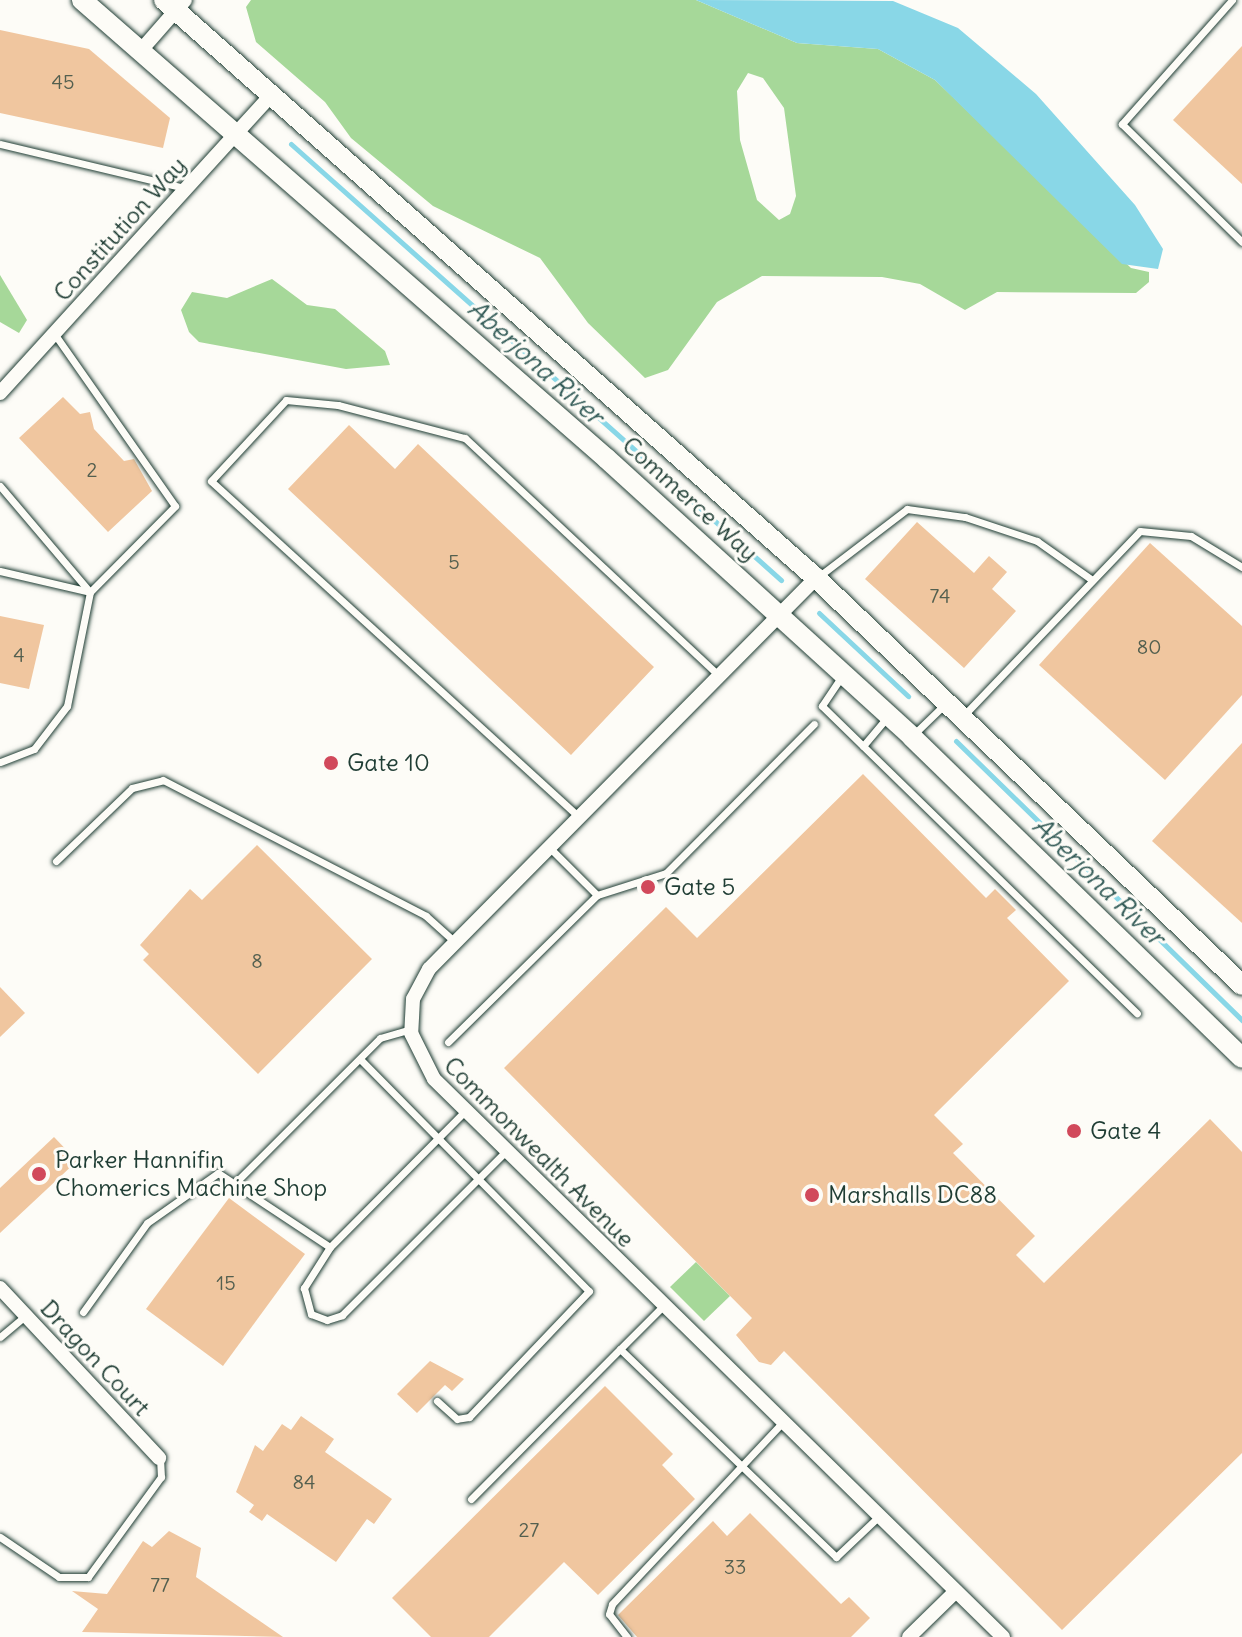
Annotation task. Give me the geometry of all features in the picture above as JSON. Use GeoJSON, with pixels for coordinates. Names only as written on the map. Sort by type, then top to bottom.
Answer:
{"type":"FeatureCollection","features":[{"type":"Feature","properties":{"kind":"street","name":"Commerce Way"},"geometry":{"type":"LineString","coordinates":[[82,0],[238,132],[888,715],[1242,1058]]}},
{"type":"Feature","properties":{"kind":"street","name":"Commerce Way"},"geometry":{"type":"LineString","coordinates":[[175,3],[272,94],[816,578],[1242,985]]}},
{"type":"Feature","properties":{"kind":"street"},"geometry":{"type":"LineString","coordinates":[[142,49],[175,3]]}},
{"type":"Feature","properties":{"kind":"street","name":"Constitution Way"},"geometry":{"type":"LineString","coordinates":[[0,393],[272,94]]}},
{"type":"Feature","properties":{"kind":"street","name":"Commonwealth Avenue"},"geometry":{"type":"LineString","coordinates":[[816,578],[455,942],[419,983],[411,1029],[423,1065],[466,1110],[781,1424],[1003,1637]]}},
{"type":"Feature","properties":{"kind":"street","name":"Dragon Court"},"geometry":{"type":"LineString","coordinates":[[0,1288],[159,1458]]}},
{"type":"Feature","properties":{"kind":"street"},"geometry":{"type":"LineString","coordinates":[[909,1637],[954,1593]]}},
{"type":"Feature","properties":{"kind":"lane"},"geometry":{"type":"LineString","coordinates":[[1232,0],[1122,124],[1242,242]]}},
{"type":"Feature","properties":{"kind":"lane"},"geometry":{"type":"LineString","coordinates":[[0,144],[186,189]]}},
{"type":"Feature","properties":{"kind":"lane"},"geometry":{"type":"LineString","coordinates":[[0,762],[34,749],[67,706],[90,592],[175,506],[54,333]]}},
{"type":"Feature","properties":{"kind":"lane"},"geometry":{"type":"LineString","coordinates":[[579,817],[211,481],[286,400],[338,405],[465,438],[720,677]]}},
{"type":"Feature","properties":{"kind":"lane"},"geometry":{"type":"LineString","coordinates":[[0,486],[90,592]]}},
{"type":"Feature","properties":{"kind":"lane"},"geometry":{"type":"LineString","coordinates":[[816,578],[907,509],[965,517],[1037,541],[1092,580]]}},
{"type":"Feature","properties":{"kind":"lane"},"geometry":{"type":"LineString","coordinates":[[963,716],[1092,580],[1151,528],[1198,539],[1242,567]]}},
{"type":"Feature","properties":{"kind":"lane"},"geometry":{"type":"LineString","coordinates":[[0,571],[90,592]]}},
{"type":"Feature","properties":{"kind":"lane"},"geometry":{"type":"LineString","coordinates":[[843,674],[822,706],[1137,1013]]}},
{"type":"Feature","properties":{"kind":"lane"},"geometry":{"type":"LineString","coordinates":[[912,737],[948,701]]}},
{"type":"Feature","properties":{"kind":"lane"},"geometry":{"type":"LineString","coordinates":[[863,746],[888,715]]}},
{"type":"Feature","properties":{"kind":"lane"},"geometry":{"type":"LineString","coordinates":[[448,1042],[597,895],[666,873],[814,724]]}},
{"type":"Feature","properties":{"kind":"lane"},"geometry":{"type":"LineString","coordinates":[[56,861],[132,788],[163,780],[426,916],[455,942]]}},
{"type":"Feature","properties":{"kind":"lane"},"geometry":{"type":"LineString","coordinates":[[549,847],[597,895]]}},
{"type":"Feature","properties":{"kind":"lane"},"geometry":{"type":"LineString","coordinates":[[238,1180],[384,1036],[411,1029]]}},
{"type":"Feature","properties":{"kind":"lane"},"geometry":{"type":"LineString","coordinates":[[360,1059],[588,1295],[469,1417],[454,1417],[437,1401]]}},
{"type":"Feature","properties":{"kind":"lane"},"geometry":{"type":"LineString","coordinates":[[466,1110],[330,1247],[303,1293],[311,1314],[327,1320],[342,1315],[506,1151]]}},
{"type":"Feature","properties":{"kind":"lane"},"geometry":{"type":"LineString","coordinates":[[83,1312],[147,1223],[215,1173],[238,1180],[330,1247]]}},
{"type":"Feature","properties":{"kind":"lane"},"geometry":{"type":"LineString","coordinates":[[471,1499],[662,1307]]}},
{"type":"Feature","properties":{"kind":"lane"},"geometry":{"type":"LineString","coordinates":[[0,1337],[26,1315]]}},
{"type":"Feature","properties":{"kind":"lane"},"geometry":{"type":"LineString","coordinates":[[620,1349],[836,1557],[877,1518]]}},
{"type":"Feature","properties":{"kind":"lane"},"geometry":{"type":"LineString","coordinates":[[627,1637],[609,1609],[781,1424]]}},
{"type":"Feature","properties":{"kind":"lane"},"geometry":{"type":"LineString","coordinates":[[0,1537],[59,1577],[88,1577],[161,1477],[159,1458]]}},
{"type":"Feature","properties":{"kind":"green space"},"geometry":{"type":"Polygon","coordinates":[[[251,0],[696,0],[797,43],[878,49],[935,80],[1131,268],[1149,272],[1149,282],[1136,293],[997,292],[965,310],[920,284],[882,277],[762,276],[717,302],[668,370],[645,378],[588,323],[540,258],[433,206],[351,138],[325,102],[256,42],[246,7],[251,0]],[[748,73],[737,91],[740,140],[757,200],[779,220],[790,214],[796,196],[784,108],[763,78],[748,73]]]}},
{"type":"Feature","properties":{"kind":"green space"},"geometry":{"type":"Polygon","coordinates":[[[0,275],[27,320],[19,333],[0,322],[0,275]]]}},
{"type":"Feature","properties":{"kind":"green space"},"geometry":{"type":"Polygon","coordinates":[[[272,279],[307,305],[335,309],[385,351],[390,365],[346,369],[199,342],[189,332],[181,310],[192,292],[227,298],[272,279]]]}},
{"type":"Feature","properties":{"kind":"green space"},"geometry":{"type":"Polygon","coordinates":[[[696,1262],[730,1296],[704,1321],[670,1287],[696,1262]]]}},
{"type":"Feature","properties":{"kind":"water"},"geometry":{"type":"Polygon","coordinates":[[[696,0],[893,1],[958,28],[1036,94],[1135,205],[1163,249],[1158,269],[1122,264],[935,80],[878,49],[797,43],[696,0]]]}},
{"type":"Feature","properties":{"kind":"building"},"geometry":{"type":"Polygon","coordinates":[[[0,30],[89,49],[170,118],[163,148],[0,113],[0,30]]]}},
{"type":"Feature","properties":{"kind":"building"},"geometry":{"type":"Polygon","coordinates":[[[1242,46],[1242,184],[1173,120],[1242,46]]]}},
{"type":"Feature","properties":{"kind":"building"},"geometry":{"type":"Polygon","coordinates":[[[63,397],[80,414],[90,412],[94,429],[124,461],[134,459],[152,491],[108,532],[19,438],[63,397]]]}},
{"type":"Feature","properties":{"kind":"building"},"geometry":{"type":"Polygon","coordinates":[[[349,425],[395,469],[418,444],[654,667],[571,755],[288,489],[349,425]]]}},
{"type":"Feature","properties":{"kind":"building"},"geometry":{"type":"Polygon","coordinates":[[[917,522],[974,573],[989,556],[1007,572],[992,589],[1016,611],[964,668],[865,579],[917,522]]]}},
{"type":"Feature","properties":{"kind":"building"},"geometry":{"type":"Polygon","coordinates":[[[1150,543],[1242,626],[1242,695],[1165,780],[1039,665],[1150,543]]]}},
{"type":"Feature","properties":{"kind":"building"},"geometry":{"type":"Polygon","coordinates":[[[0,616],[44,625],[29,689],[0,683],[0,616]]]}},
{"type":"Feature","properties":{"kind":"building"},"geometry":{"type":"Polygon","coordinates":[[[1242,743],[1242,923],[1152,841],[1242,743]]]}},
{"type":"Feature","properties":{"kind":"building","name":"Marshalls DC88"},"geometry":{"type":"Polygon","coordinates":[[[863,774],[986,898],[995,889],[1016,910],[1007,918],[1069,981],[934,1115],[963,1144],[953,1153],[1035,1236],[1016,1255],[1044,1283],[1210,1119],[1242,1152],[1242,1453],[1062,1630],[784,1351],[771,1365],[759,1362],[736,1335],[752,1318],[504,1068],[666,907],[697,938],[863,774]]]}},
{"type":"Feature","properties":{"kind":"building"},"geometry":{"type":"Polygon","coordinates":[[[257,845],[372,959],[258,1074],[143,960],[149,954],[140,945],[190,889],[202,900],[257,845]]]}},
{"type":"Feature","properties":{"kind":"building"},"geometry":{"type":"Polygon","coordinates":[[[0,987],[25,1013],[0,1037],[0,987]]]}},
{"type":"Feature","properties":{"kind":"building","name":"Parker Hannifin Chomerics Machine Shop"},"geometry":{"type":"Polygon","coordinates":[[[54,1137],[77,1161],[0,1233],[0,1188],[54,1137]]]}},
{"type":"Feature","properties":{"kind":"building"},"geometry":{"type":"Polygon","coordinates":[[[229,1198],[305,1254],[223,1366],[146,1309],[229,1198]]]}},
{"type":"Feature","properties":{"kind":"building"},"geometry":{"type":"Polygon","coordinates":[[[430,1361],[464,1379],[452,1391],[445,1385],[417,1413],[397,1394],[430,1361]]]}},
{"type":"Feature","properties":{"kind":"building"},"geometry":{"type":"Polygon","coordinates":[[[605,1386],[673,1454],[662,1465],[695,1499],[598,1595],[564,1562],[489,1637],[431,1637],[392,1598],[605,1386]]]}},
{"type":"Feature","properties":{"kind":"building"},"geometry":{"type":"Polygon","coordinates":[[[301,1416],[334,1439],[325,1452],[392,1499],[374,1524],[367,1519],[336,1562],[267,1514],[262,1521],[249,1512],[254,1505],[236,1492],[255,1445],[263,1451],[282,1424],[291,1430],[301,1416]]]}},
{"type":"Feature","properties":{"kind":"building"},"geometry":{"type":"Polygon","coordinates":[[[750,1513],[841,1604],[849,1597],[870,1618],[851,1637],[637,1637],[618,1615],[713,1521],[727,1536],[750,1513]]]}},
{"type":"Feature","properties":{"kind":"building"},"geometry":{"type":"Polygon","coordinates":[[[169,1531],[201,1548],[196,1577],[283,1637],[82,1632],[98,1609],[72,1591],[107,1594],[143,1541],[152,1547],[169,1531]]]}},
{"type":"Feature","properties":{"kind":"waterway","name":"Aberjona River"},"geometry":{"type":"LineString","coordinates":[[291,144],[781,580]]}},
{"type":"Feature","properties":{"kind":"waterway","name":"Aberjona River"},"geometry":{"type":"LineString","coordinates":[[819,613],[908,696]]}},
{"type":"Feature","properties":{"kind":"waterway","name":"Aberjona River"},"geometry":{"type":"LineString","coordinates":[[956,741],[1242,1020]]}},
{"type":"Feature","properties":{"kind":"place","name":"Gate 10"},"geometry":{"type":"Point","coordinates":[331,763]}},
{"type":"Feature","properties":{"kind":"place","name":"Gate 5"},"geometry":{"type":"Point","coordinates":[648,887]}},
{"type":"Feature","properties":{"kind":"place","name":"Gate 4"},"geometry":{"type":"Point","coordinates":[1074,1131]}},
{"type":"Feature","properties":{"kind":"place","name":"Parker Hannifin Chomerics Machine Shop"},"geometry":{"type":"Point","coordinates":[39,1174]}},
{"type":"Feature","properties":{"kind":"place","name":"Marshalls DC88"},"geometry":{"type":"Point","coordinates":[812,1195]}}]}
